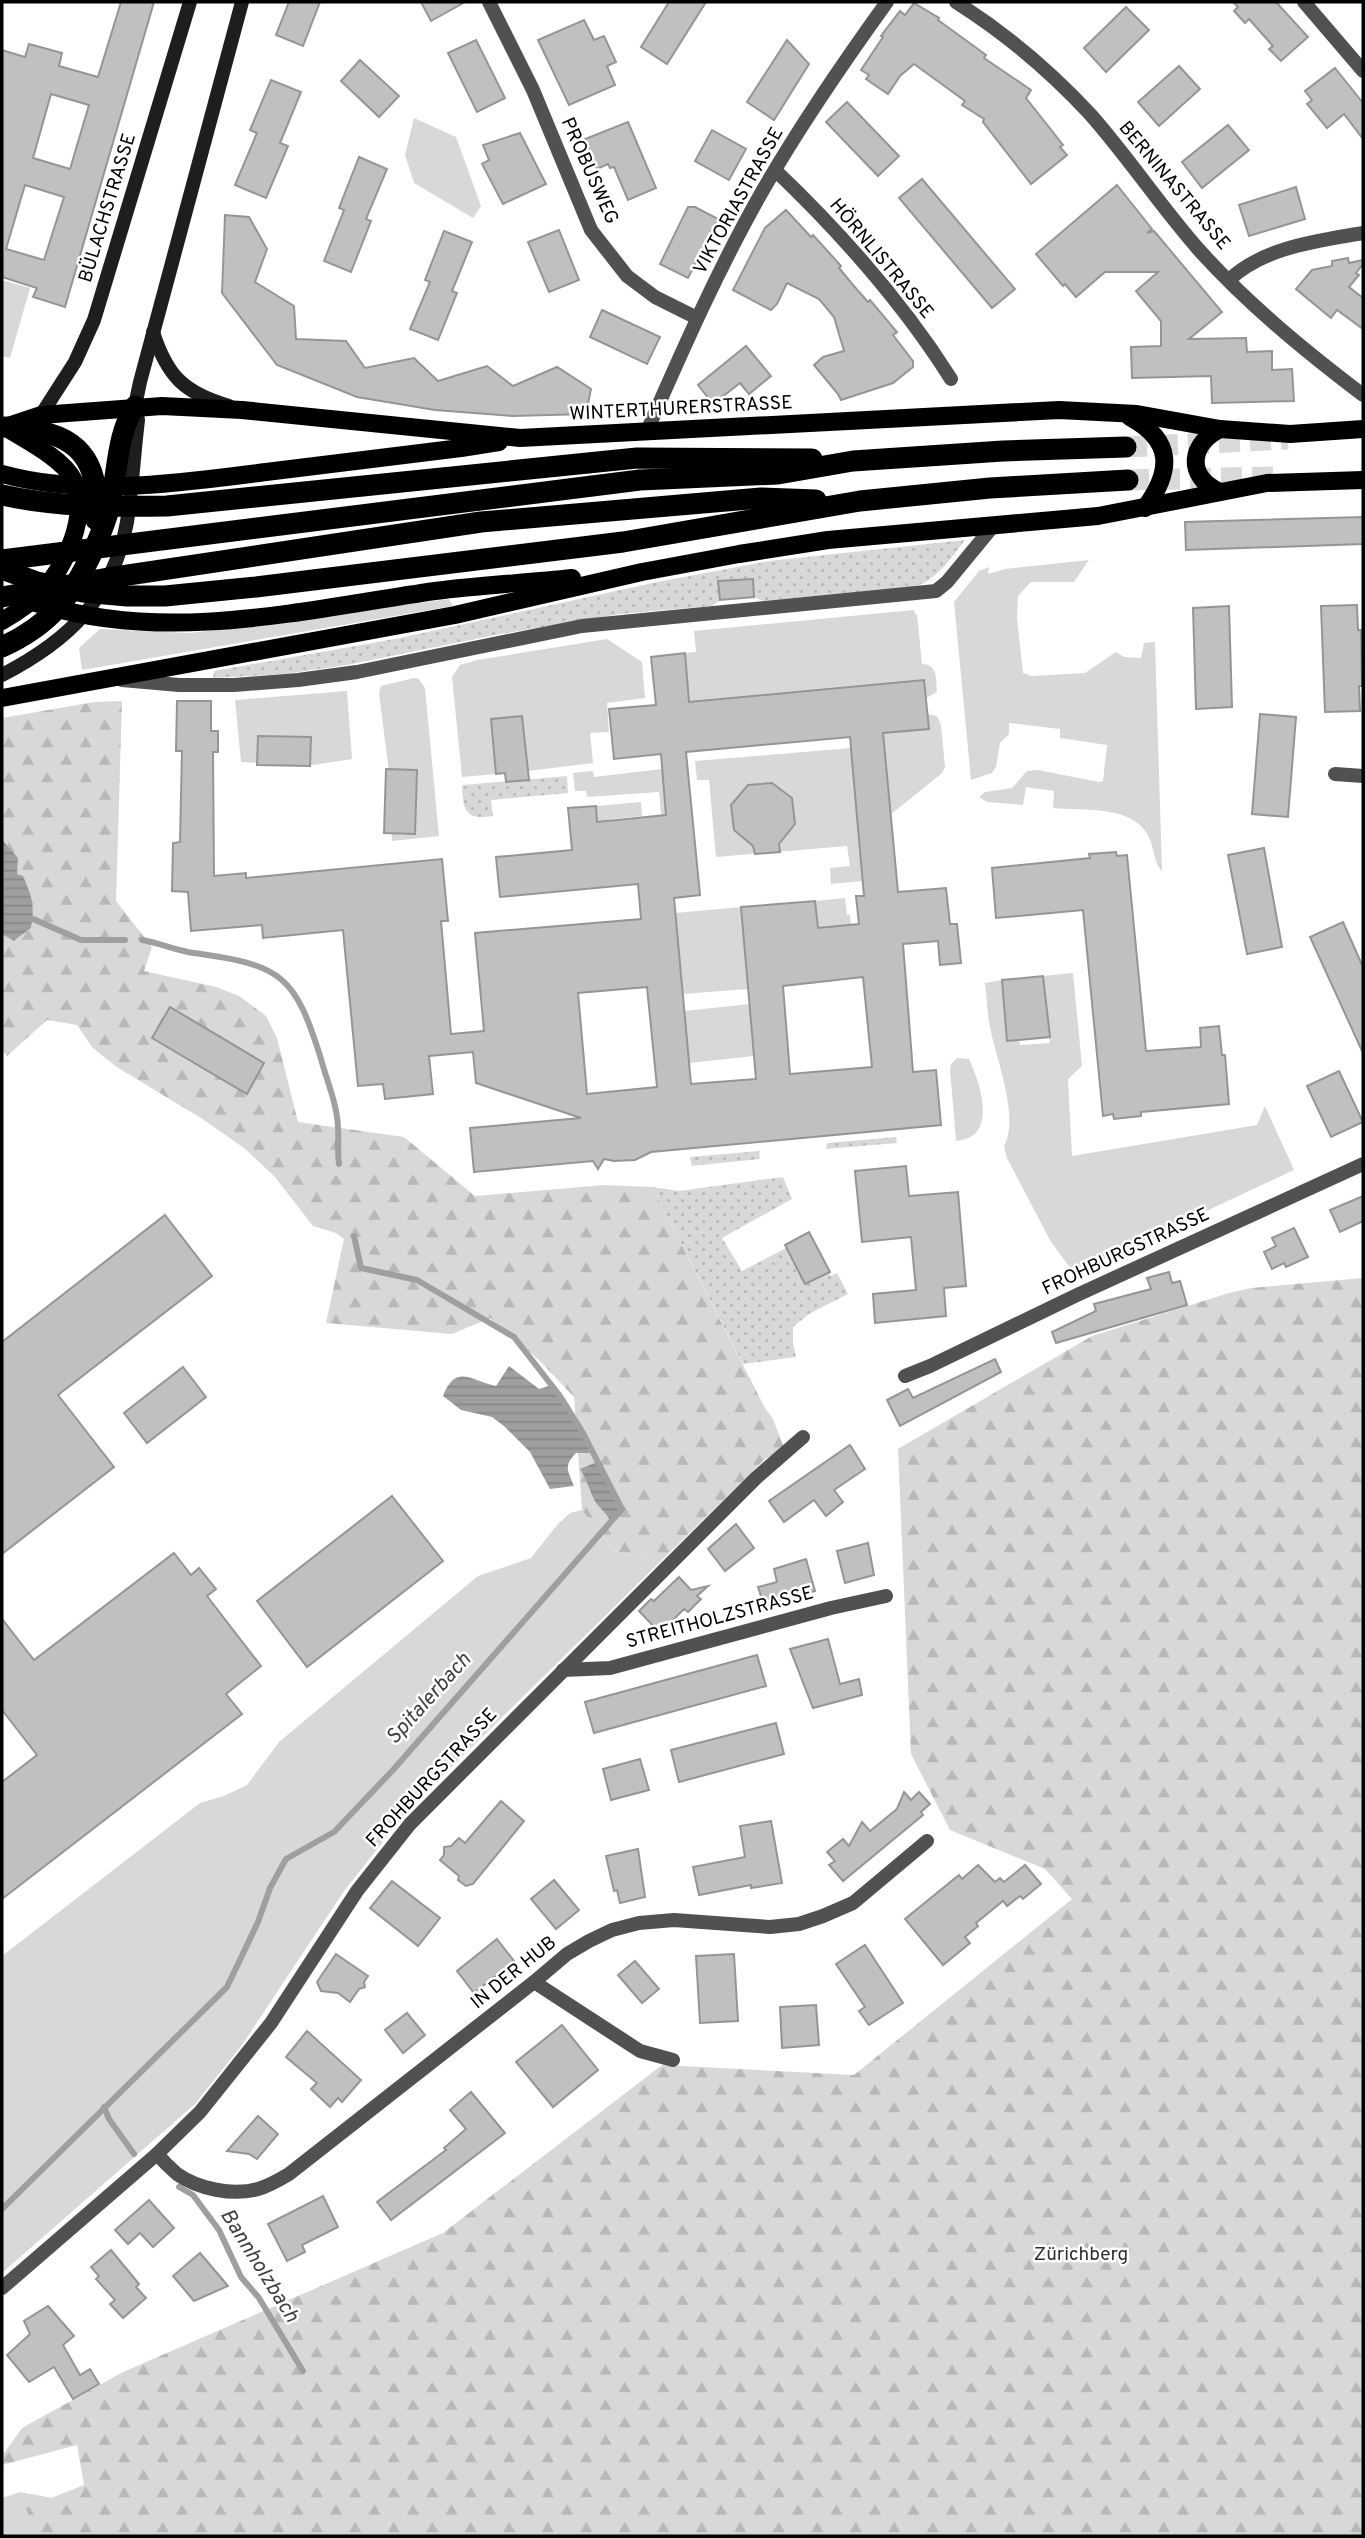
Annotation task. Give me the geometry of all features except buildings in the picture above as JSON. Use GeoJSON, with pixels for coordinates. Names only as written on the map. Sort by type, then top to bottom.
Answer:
{"type":"FeatureCollection","features":[{"type":"Feature","properties":{"kind":"highway"},"geometry":{"type":"LineString","coordinates":[[2,647],[43,623],[71,593],[92,553],[125,466],[126,420],[135,406]]}},
{"type":"Feature","properties":{"kind":"highway"},"geometry":{"type":"LineString","coordinates":[[3,427],[48,431],[77,449],[91,466],[97,485],[92,553]]}},
{"type":"Feature","properties":{"kind":"highway"},"geometry":{"type":"LineString","coordinates":[[11,558],[640,480],[778,474],[853,461],[1003,451],[1126,447]]}},
{"type":"Feature","properties":{"kind":"highway"},"geometry":{"type":"LineString","coordinates":[[2,495],[37,503],[115,507],[167,506],[637,458],[770,457],[853,461]]}},
{"type":"Feature","properties":{"kind":"highway"},"geometry":{"type":"LineString","coordinates":[[2,569],[37,582],[83,592],[165,596],[623,542],[860,501],[990,488],[1128,480]]}},
{"type":"Feature","properties":{"kind":"highway"},"geometry":{"type":"LineString","coordinates":[[2,597],[108,578],[481,522],[761,498],[860,501]]}},
{"type":"Feature","properties":{"kind":"main road","name":"WINTERTHURERSTRASSE"},"geometry":{"type":"LineString","coordinates":[[3,427],[41,415],[135,406],[242,410],[520,438],[1059,410],[1123,413],[1220,429],[1290,435],[1363,429]]}},
{"type":"Feature","properties":{"kind":"main road"},"geometry":{"type":"LineString","coordinates":[[1123,413],[1146,426],[1159,440],[1165,457],[1164,473],[1158,490],[1144,508]]}},
{"type":"Feature","properties":{"kind":"main road"},"geometry":{"type":"LineString","coordinates":[[2,621],[41,592],[66,555],[78,515],[73,479],[62,464],[3,427]]}},
{"type":"Feature","properties":{"kind":"main road"},"geometry":{"type":"LineString","coordinates":[[1218,491],[1203,481],[1195,461],[1198,447],[1206,436],[1220,429]]}},
{"type":"Feature","properties":{"kind":"main road"},"geometry":{"type":"LineString","coordinates":[[2,474],[81,485],[123,486],[256,474],[461,449],[520,438]]}},
{"type":"Feature","properties":{"kind":"main road"},"geometry":{"type":"LineString","coordinates":[[2,698],[444,618],[642,572],[828,540],[1098,516],[1267,483],[1363,480]]}},
{"type":"Feature","properties":{"kind":"main road"},"geometry":{"type":"LineString","coordinates":[[2,590],[16,597],[77,615],[129,622],[167,623],[248,618],[457,588],[642,572]]}},
{"type":"Feature","properties":{"kind":"street","name":"BÜLACHSTRASSE"},"geometry":{"type":"LineString","coordinates":[[41,415],[75,362],[94,320],[190,2]]}},
{"type":"Feature","properties":{"kind":"street"},"geometry":{"type":"LineString","coordinates":[[135,406],[152,331],[242,2]]}},
{"type":"Feature","properties":{"kind":"street","name":"PROBUSWEG"},"geometry":{"type":"LineString","coordinates":[[489,2],[533,90],[591,230],[627,276],[656,297],[697,318]]}},
{"type":"Feature","properties":{"kind":"street","name":"VIKTORIASTRASSE"},"geometry":{"type":"LineString","coordinates":[[647,431],[697,318],[749,216],[836,73],[887,2]]}},
{"type":"Feature","properties":{"kind":"street","name":"BERNINASTRASSE"},"geometry":{"type":"LineString","coordinates":[[956,2],[1029,55],[1090,114],[1200,250],[1229,280],[1297,345],[1363,395]]}},
{"type":"Feature","properties":{"kind":"street"},"geometry":{"type":"LineString","coordinates":[[1304,2],[1363,71]]}},
{"type":"Feature","properties":{"kind":"street","name":"HÖRNLISTRASSE"},"geometry":{"type":"LineString","coordinates":[[775,170],[846,244],[888,293],[951,379]]}},
{"type":"Feature","properties":{"kind":"street"},"geometry":{"type":"LineString","coordinates":[[1229,280],[1241,268],[1264,255],[1363,233]]}},
{"type":"Feature","properties":{"kind":"street"},"geometry":{"type":"LineString","coordinates":[[152,331],[159,352],[172,375],[190,389],[216,402],[242,410]]}},
{"type":"Feature","properties":{"kind":"street"},"geometry":{"type":"LineString","coordinates":[[2,675],[48,649],[71,630],[99,596],[119,551],[127,523],[125,466]]}},
{"type":"Feature","properties":{"kind":"street"},"geometry":{"type":"LineString","coordinates":[[103,678],[178,685],[234,685],[298,680],[357,672],[582,626],[936,591],[947,582],[994,525]]}},
{"type":"Feature","properties":{"kind":"street"},"geometry":{"type":"LineString","coordinates":[[1335,774],[1363,776]]}},
{"type":"Feature","properties":{"kind":"street","name":"FROHBURGSTRASSE"},"geometry":{"type":"LineString","coordinates":[[905,1376],[1363,1164]]}},
{"type":"Feature","properties":{"kind":"street","name":"FROHBURGSTRASSE"},"geometry":{"type":"LineString","coordinates":[[2,2288],[157,2154],[200,2112],[271,2023],[357,1891],[410,1824],[756,1478],[803,1437]]}},
{"type":"Feature","properties":{"kind":"street","name":"STREITHOLZSTRASSE"},"geometry":{"type":"LineString","coordinates":[[563,1670],[610,1668],[831,1608],[886,1596]]}},
{"type":"Feature","properties":{"kind":"street","name":"IN DER HUB"},"geometry":{"type":"LineString","coordinates":[[157,2154],[179,2175],[217,2190],[238,2192],[273,2183],[289,2174],[567,1954],[589,1941],[612,1930],[639,1923],[674,1920],[770,1927],[799,1924],[853,1903],[927,1841]]}},
{"type":"Feature","properties":{"kind":"street"},"geometry":{"type":"LineString","coordinates":[[534,1982],[640,2051],[673,2060]]}},
{"type":"Feature","properties":{"kind":"green space"},"geometry":{"type":"Polygon","coordinates":[[[414,118],[456,137],[481,206],[473,218],[414,183],[405,155],[414,118]]]}},
{"type":"Feature","properties":{"kind":"green space"},"geometry":{"type":"Polygon","coordinates":[[[2,280],[30,288],[10,358],[2,356],[2,280]]]}},
{"type":"Feature","properties":{"kind":"green space"},"geometry":{"type":"Polygon","coordinates":[[[965,540],[936,574],[914,587],[763,601],[754,597],[753,579],[719,581],[720,600],[712,606],[620,614],[495,635],[347,665],[284,674],[213,678],[214,671],[400,638],[657,582],[769,561],[965,540]]]}},
{"type":"Feature","properties":{"kind":"green space"},"geometry":{"type":"Polygon","coordinates":[[[1089,560],[1074,582],[1031,582],[1018,596],[1017,618],[1023,673],[1032,676],[1085,673],[1116,652],[1124,657],[1141,658],[1144,643],[1155,642],[1162,871],[1146,832],[1128,817],[1104,811],[1053,808],[1054,791],[1026,787],[1023,805],[987,802],[979,797],[985,792],[1012,788],[1027,771],[1038,770],[1103,781],[1107,745],[1060,738],[1060,729],[1009,723],[1009,734],[1000,743],[996,767],[992,773],[971,780],[954,602],[979,571],[989,567],[988,574],[1005,569],[1089,560]]]}},
{"type":"Feature","properties":{"kind":"green space"},"geometry":{"type":"Polygon","coordinates":[[[449,599],[453,606],[82,670],[79,648],[100,629],[190,633],[449,599]]]}},
{"type":"Feature","properties":{"kind":"green space"},"geometry":{"type":"Polygon","coordinates":[[[914,610],[917,614],[922,664],[934,670],[936,678],[937,692],[926,698],[923,680],[689,702],[685,653],[696,652],[694,631],[914,610]]]}},
{"type":"Feature","properties":{"kind":"green space"},"geometry":{"type":"Polygon","coordinates":[[[607,639],[642,662],[645,698],[607,703],[609,732],[590,733],[593,763],[528,771],[522,716],[491,719],[496,774],[462,777],[452,677],[460,665],[607,639]]]}},
{"type":"Feature","properties":{"kind":"green space"},"geometry":{"type":"Polygon","coordinates":[[[419,679],[425,688],[439,836],[392,841],[388,764],[379,693],[381,686],[419,679]]]}},
{"type":"Feature","properties":{"kind":"green space"},"geometry":{"type":"Polygon","coordinates":[[[347,691],[352,759],[313,765],[241,762],[235,700],[347,691]]]}},
{"type":"Feature","properties":{"kind":"green space"},"geometry":{"type":"Polygon","coordinates":[[[122,701],[116,901],[152,947],[144,971],[216,987],[239,996],[266,1016],[277,1038],[298,1122],[404,1137],[475,1196],[604,1185],[652,1187],[773,1419],[783,1445],[781,1452],[765,1459],[660,1562],[614,1551],[582,1510],[574,1397],[539,1360],[490,1318],[452,1334],[326,1323],[344,1239],[336,1233],[313,1226],[275,1177],[244,1148],[201,1118],[115,1066],[92,1047],[77,1025],[47,1020],[7,1056],[2,1050],[2,934],[15,941],[31,928],[8,845],[2,839],[2,718],[94,702],[122,701]]]}},
{"type":"Feature","properties":{"kind":"green space"},"geometry":{"type":"Polygon","coordinates":[[[927,714],[937,716],[941,725],[945,767],[942,773],[890,815],[883,733],[928,729],[927,714]]]}},
{"type":"Feature","properties":{"kind":"green space"},"geometry":{"type":"Polygon","coordinates":[[[851,748],[863,881],[831,884],[830,868],[850,866],[847,846],[716,857],[709,780],[697,780],[695,761],[851,748]]]}},
{"type":"Feature","properties":{"kind":"green space"},"geometry":{"type":"Polygon","coordinates":[[[662,769],[669,840],[599,840],[596,806],[641,802],[642,816],[611,819],[611,834],[663,835],[659,792],[587,797],[586,791],[575,791],[573,773],[593,771],[594,777],[662,769]]]}},
{"type":"Feature","properties":{"kind":"green space"},"geometry":{"type":"Polygon","coordinates":[[[567,776],[568,793],[491,800],[493,816],[471,815],[463,801],[462,785],[567,776]]]}},
{"type":"Feature","properties":{"kind":"green space"},"geometry":{"type":"Polygon","coordinates":[[[845,898],[847,915],[850,915],[855,970],[854,978],[838,979],[833,927],[818,928],[815,901],[845,898]]]}},
{"type":"Feature","properties":{"kind":"green space"},"geometry":{"type":"Polygon","coordinates":[[[741,907],[748,989],[683,994],[675,913],[741,907]]]}},
{"type":"Feature","properties":{"kind":"green space"},"geometry":{"type":"Polygon","coordinates":[[[1073,973],[1082,1066],[1068,1079],[1072,1156],[1257,1125],[1265,1106],[1294,1170],[1074,1273],[1051,1242],[1007,1158],[1004,1146],[1008,1134],[1008,1104],[990,1027],[985,983],[1002,980],[1007,1041],[1019,1041],[1020,1045],[1050,1043],[1043,976],[1073,973]]]}},
{"type":"Feature","properties":{"kind":"green space"},"geometry":{"type":"Polygon","coordinates":[[[750,1004],[754,1056],[689,1063],[684,1011],[750,1004]]]}},
{"type":"Feature","properties":{"kind":"green space"},"geometry":{"type":"Polygon","coordinates":[[[957,1058],[969,1059],[978,1082],[983,1108],[978,1130],[969,1138],[956,1141],[950,1069],[957,1058]]]}},
{"type":"Feature","properties":{"kind":"green space"},"geometry":{"type":"Polygon","coordinates":[[[896,1137],[897,1143],[826,1149],[827,1143],[896,1137]]]}},
{"type":"Feature","properties":{"kind":"green space"},"geometry":{"type":"Polygon","coordinates":[[[759,1151],[760,1159],[692,1166],[690,1157],[759,1151]]]}},
{"type":"Feature","properties":{"kind":"green space"},"geometry":{"type":"Polygon","coordinates":[[[783,1177],[792,1199],[722,1238],[742,1271],[786,1248],[805,1284],[828,1273],[831,1276],[837,1273],[848,1294],[809,1314],[793,1327],[796,1357],[743,1364],[652,1187],[679,1191],[783,1177]]]}},
{"type":"Feature","properties":{"kind":"green space","name":"Zürichberg"},"geometry":{"type":"Polygon","coordinates":[[[1363,1278],[1363,2536],[35,2536],[26,2508],[84,2485],[77,2445],[2,2465],[2,2456],[22,2428],[123,2372],[443,2233],[662,2065],[854,2075],[1072,1899],[1045,1869],[950,1830],[911,1754],[898,1449],[1092,1336],[1251,1288],[1363,1278]]]}},
{"type":"Feature","properties":{"kind":"green space"},"geometry":{"type":"Polygon","coordinates":[[[582,1510],[614,1551],[660,1562],[408,1810],[344,1891],[242,2045],[195,2104],[2,2273],[2,1956],[200,1803],[247,1785],[279,1742],[478,1576],[531,1558],[557,1525],[570,1513],[582,1510]]]}},
{"type":"Feature","properties":{"kind":"green space"},"geometry":{"type":"Polygon","coordinates":[[[20,2492],[58,2499],[118,2536],[2,2536],[2,2498],[20,2492]]]}},
{"type":"Feature","properties":{"kind":"shaded area"},"geometry":{"type":"Polygon","coordinates":[[[2,839],[18,858],[17,874],[23,876],[33,907],[31,928],[14,941],[2,934],[2,839]]]}},
{"type":"Feature","properties":{"kind":"shaded area"},"geometry":{"type":"Polygon","coordinates":[[[509,1366],[539,1389],[552,1385],[595,1453],[576,1453],[569,1462],[568,1469],[574,1486],[550,1489],[530,1452],[504,1426],[492,1417],[461,1410],[443,1396],[453,1380],[459,1377],[472,1378],[496,1386],[509,1366]]]}},
{"type":"Feature","properties":{"kind":"shaded area"},"geometry":{"type":"Polygon","coordinates":[[[597,1462],[622,1509],[611,1522],[596,1503],[580,1469],[597,1462]]]}},
{"type":"Feature","properties":{"kind":"waterway","name":"Spitalerbach"},"geometry":{"type":"LineString","coordinates":[[33,919],[81,940],[125,940]]}},
{"type":"Feature","properties":{"kind":"waterway","name":"Spitalerbach"},"geometry":{"type":"LineString","coordinates":[[142,940],[247,963],[281,979],[293,992],[312,1031],[334,1101],[339,1164]]}},
{"type":"Feature","properties":{"kind":"waterway","name":"Spitalerbach"},"geometry":{"type":"LineString","coordinates":[[2,2209],[227,1987],[258,1922],[270,1888],[286,1859],[334,1832],[393,1770],[622,1509],[583,1433],[560,1396],[514,1337],[417,1280],[361,1268],[354,1236]]}},
{"type":"Feature","properties":{"kind":"waterway","name":"Bannholzbach"},"geometry":{"type":"LineString","coordinates":[[104,2107],[109,2119],[134,2154]]}},
{"type":"Feature","properties":{"kind":"waterway","name":"Bannholzbach"},"geometry":{"type":"LineString","coordinates":[[179,2187],[193,2195],[219,2230],[241,2277],[259,2298],[303,2371]]}},
{"type":"Feature","properties":{"kind":"tunnel"},"geometry":{"type":"LineString","coordinates":[[1126,447],[1288,439]]}},
{"type":"Feature","properties":{"kind":"tunnel"},"geometry":{"type":"LineString","coordinates":[[1128,480],[1276,477]]}}]}
